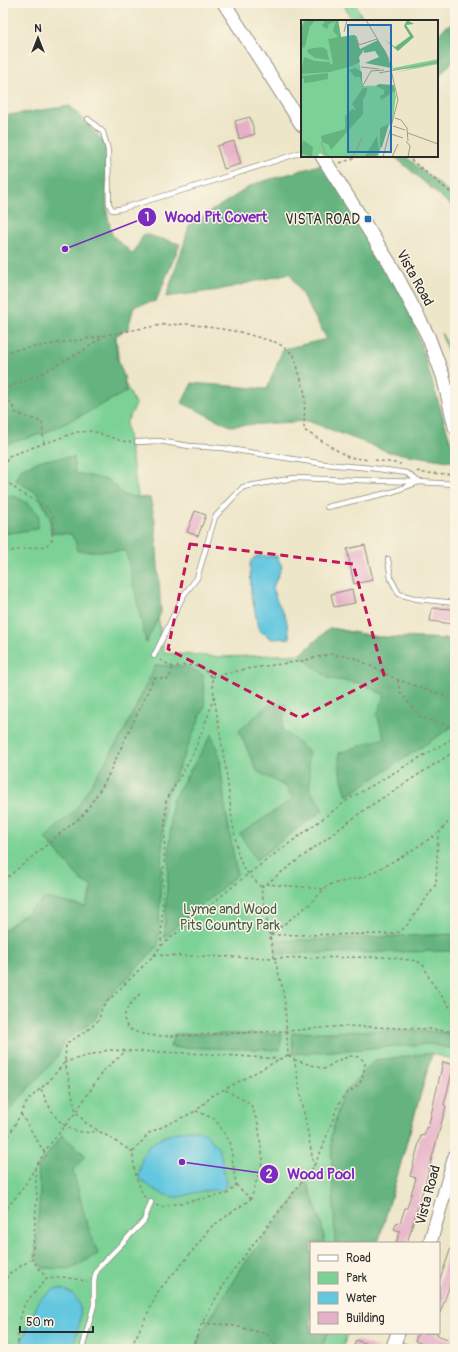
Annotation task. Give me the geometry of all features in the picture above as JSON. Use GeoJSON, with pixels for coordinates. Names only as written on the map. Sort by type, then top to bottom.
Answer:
{"type":"FeatureCollection","features":[{"type":"Feature","properties":{"kind":"main road"},"geometry":{"type":"LineString","coordinates":[[224,3],[301,122]]}},
{"type":"Feature","properties":{"kind":"main road","name":"Vista Road"},"geometry":{"type":"LineString","coordinates":[[323,157],[392,267],[428,336],[443,376],[455,427]]}},
{"type":"Feature","properties":{"kind":"main road","name":"Vista Road"},"geometry":{"type":"LineString","coordinates":[[430,1242],[455,1156]]}},
{"type":"Feature","properties":{"kind":"lane"},"geometry":{"type":"LineString","coordinates":[[88,119],[103,132],[108,150],[109,204],[112,210],[120,209],[210,182],[301,152]]}},
{"type":"Feature","properties":{"kind":"lane"},"geometry":{"type":"LineString","coordinates":[[137,442],[159,441],[189,446],[222,448],[325,464],[407,473],[419,482]]}},
{"type":"Feature","properties":{"kind":"lane"},"geometry":{"type":"LineString","coordinates":[[154,656],[183,596],[196,578],[215,517],[244,487],[294,478],[455,484]]}},
{"type":"Feature","properties":{"kind":"lane"},"geometry":{"type":"LineString","coordinates":[[327,507],[392,492],[419,482]]}},
{"type":"Feature","properties":{"kind":"lane"},"geometry":{"type":"LineString","coordinates":[[388,559],[392,579],[399,594],[417,599],[455,603]]}},
{"type":"Feature","properties":{"kind":"lane"},"geometry":{"type":"LineString","coordinates":[[82,1349],[94,1305],[95,1275],[99,1268],[144,1221],[151,1202]]}},
{"type":"Feature","properties":{"kind":"path"},"geometry":{"type":"LineString","coordinates":[[330,167],[358,157]]}},
{"type":"Feature","properties":{"kind":"path"},"geometry":{"type":"LineString","coordinates":[[407,157],[455,196]]}},
{"type":"Feature","properties":{"kind":"path"},"geometry":{"type":"LineString","coordinates":[[3,352],[161,325],[189,324],[240,332],[278,343],[294,355],[305,394],[304,430],[348,457],[397,463],[404,466]]}},
{"type":"Feature","properties":{"kind":"path"},"geometry":{"type":"LineString","coordinates":[[44,445],[42,422],[16,413],[3,390],[42,373],[81,352],[104,335]]}},
{"type":"Feature","properties":{"kind":"path"},"geometry":{"type":"LineString","coordinates":[[3,458],[44,445],[77,432],[92,431],[122,441],[137,442]]}},
{"type":"Feature","properties":{"kind":"path"},"geometry":{"type":"LineString","coordinates":[[3,552],[46,546],[52,540],[54,518],[47,508],[18,491],[5,480],[3,467],[9,457]]}},
{"type":"Feature","properties":{"kind":"path"},"geometry":{"type":"LineString","coordinates":[[417,471],[424,473],[455,474]]}},
{"type":"Feature","properties":{"kind":"path"},"geometry":{"type":"LineString","coordinates":[[212,677],[246,669],[302,661],[330,654],[355,658],[398,680],[455,699]]}},
{"type":"Feature","properties":{"kind":"path"},"geometry":{"type":"LineString","coordinates":[[154,656],[173,667],[187,665],[202,667],[212,677],[238,854],[243,868],[261,887],[274,958],[283,992],[288,1055]]}},
{"type":"Feature","properties":{"kind":"path"},"geometry":{"type":"LineString","coordinates":[[3,881],[84,814],[105,782],[154,678],[169,678],[173,667]]}},
{"type":"Feature","properties":{"kind":"path"},"geometry":{"type":"LineString","coordinates":[[398,680],[400,692],[420,717],[446,725],[455,732]]}},
{"type":"Feature","properties":{"kind":"path"},"geometry":{"type":"LineString","coordinates":[[161,946],[166,801],[193,754],[214,696]]}},
{"type":"Feature","properties":{"kind":"path"},"geometry":{"type":"LineString","coordinates":[[133,1152],[86,1123],[76,1112],[65,1062],[66,1044],[89,1029],[99,1020],[102,1007],[154,955],[161,946],[248,874],[349,799],[455,737]]}},
{"type":"Feature","properties":{"kind":"path"},"geometry":{"type":"LineString","coordinates":[[261,887],[367,808],[455,751]]}},
{"type":"Feature","properties":{"kind":"path"},"geometry":{"type":"LineString","coordinates":[[270,935],[310,904],[328,885],[364,877],[403,856],[438,834],[455,814]]}},
{"type":"Feature","properties":{"kind":"path"},"geometry":{"type":"LineString","coordinates":[[270,935],[390,934],[400,932],[409,923],[436,884],[438,834]]}},
{"type":"Feature","properties":{"kind":"path"},"geometry":{"type":"LineString","coordinates":[[266,884],[324,889]]}},
{"type":"Feature","properties":{"kind":"path"},"geometry":{"type":"LineString","coordinates":[[154,955],[274,958],[386,957],[417,961],[424,966],[430,980],[455,1014]]}},
{"type":"Feature","properties":{"kind":"path"},"geometry":{"type":"LineString","coordinates":[[140,994],[130,1004],[124,1015],[126,1024],[136,1033],[159,1036],[287,1031],[344,1026],[429,1029],[455,1032]]}},
{"type":"Feature","properties":{"kind":"path"},"geometry":{"type":"LineString","coordinates":[[3,1146],[28,1100],[41,1089],[65,1062],[108,1050],[283,1059]]}},
{"type":"Feature","properties":{"kind":"path"},"geometry":{"type":"LineString","coordinates":[[3,1213],[23,1188],[44,1152],[76,1112],[103,1072],[126,1051]]}},
{"type":"Feature","properties":{"kind":"path"},"geometry":{"type":"LineString","coordinates":[[236,1185],[227,1194],[160,1207],[146,1200],[138,1185],[133,1167],[133,1152],[149,1133],[196,1111],[212,1096],[288,1055]]}},
{"type":"Feature","properties":{"kind":"path"},"geometry":{"type":"LineString","coordinates":[[192,1349],[202,1323],[228,1277],[314,1166],[322,1150],[338,1105],[343,1097],[362,1080],[365,1064],[359,1057],[350,1056],[339,1060],[324,1069],[294,1060],[288,1055]]}},
{"type":"Feature","properties":{"kind":"path"},"geometry":{"type":"LineString","coordinates":[[294,1060],[314,1166]]}},
{"type":"Feature","properties":{"kind":"path"},"geometry":{"type":"LineString","coordinates":[[41,1089],[51,1112],[64,1126],[82,1132],[100,1131]]}},
{"type":"Feature","properties":{"kind":"path"},"geometry":{"type":"LineString","coordinates":[[126,1349],[133,1342],[159,1290],[211,1227],[250,1199],[263,1160],[258,1124],[251,1104],[223,1090]]}},
{"type":"Feature","properties":{"kind":"path"},"geometry":{"type":"LineString","coordinates":[[196,1111],[214,1119],[230,1142],[236,1185],[250,1199]]}},
{"type":"Feature","properties":{"kind":"path"},"geometry":{"type":"LineString","coordinates":[[21,1114],[44,1152]]}},
{"type":"Feature","properties":{"kind":"path"},"geometry":{"type":"LineString","coordinates":[[35,1168],[37,1197],[32,1259],[47,1279]]}},
{"type":"Feature","properties":{"kind":"path"},"geometry":{"type":"LineString","coordinates":[[3,1284],[10,1274],[32,1259]]}},
{"type":"Feature","properties":{"kind":"path"},"geometry":{"type":"LineString","coordinates":[[18,1349],[18,1326],[25,1303],[47,1279],[63,1277],[94,1282]]}},
{"type":"Feature","properties":{"kind":"path"},"geometry":{"type":"LineString","coordinates":[[202,1323],[230,1325],[267,1334],[278,1349]]}},
{"type":"Feature","properties":{"kind":"highlighted area"},"geometry":{"type":"Polygon","coordinates":[[[190,544],[353,564],[384,675],[300,718],[168,649],[190,544]]]}},
{"type":"Feature","properties":{"kind":"green space"},"geometry":{"type":"Polygon","coordinates":[[[343,3],[355,3],[364,20],[352,20],[343,3]]]}},
{"type":"Feature","properties":{"kind":"green space"},"geometry":{"type":"Polygon","coordinates":[[[451,24],[455,25],[455,56],[453,61],[438,77],[438,36],[444,28],[451,24]]]}},
{"type":"Feature","properties":{"kind":"green space","name":"Lyme and Wood Pits Country Park"},"geometry":{"type":"Polygon","coordinates":[[[70,106],[103,216],[120,374],[136,405],[126,423],[164,653],[223,657],[301,654],[330,628],[378,637],[455,639],[455,1060],[432,1054],[378,1242],[310,1242],[310,1334],[348,1334],[342,1349],[3,1349],[3,116],[70,106]]]}},
{"type":"Feature","properties":{"kind":"green space"},"geometry":{"type":"Polygon","coordinates":[[[70,106],[106,144],[107,213],[112,235],[133,254],[144,234],[180,244],[156,301],[134,306],[128,329],[115,336],[117,358],[124,376],[126,392],[45,433],[3,445],[3,116],[70,106]]]}},
{"type":"Feature","properties":{"kind":"green space"},"geometry":{"type":"Polygon","coordinates":[[[395,157],[406,157],[455,197],[455,209],[395,157]]]}},
{"type":"Feature","properties":{"kind":"green space"},"geometry":{"type":"Polygon","coordinates":[[[323,164],[403,287],[455,456],[455,462],[389,452],[308,421],[230,426],[182,403],[192,383],[267,389],[283,349],[327,339],[290,273],[219,290],[166,297],[189,225],[254,184],[323,164]]]}},
{"type":"Feature","properties":{"kind":"green space"},"geometry":{"type":"Polygon","coordinates":[[[441,333],[455,357],[455,373],[454,368],[441,333]]]}},
{"type":"Feature","properties":{"kind":"green space"},"geometry":{"type":"Polygon","coordinates":[[[74,457],[75,473],[109,480],[125,496],[150,498],[155,520],[161,612],[146,643],[126,551],[77,551],[76,543],[71,534],[51,533],[50,518],[38,494],[15,480],[20,469],[42,460],[74,457]]]}},
{"type":"Feature","properties":{"kind":"green space"},"geometry":{"type":"Polygon","coordinates":[[[3,495],[19,498],[32,507],[39,515],[37,529],[3,534],[3,495]]]}},
{"type":"Feature","properties":{"kind":"green space"},"geometry":{"type":"Polygon","coordinates":[[[330,628],[378,637],[455,639],[455,725],[347,796],[339,768],[339,753],[384,738],[377,715],[385,695],[360,683],[330,679],[309,663],[301,654],[330,628]]]}},
{"type":"Feature","properties":{"kind":"green space"},"geometry":{"type":"Polygon","coordinates":[[[156,665],[187,667],[203,675],[205,706],[164,802],[158,946],[100,1007],[95,1020],[65,1040],[57,1057],[3,1117],[3,931],[46,898],[85,907],[93,887],[82,881],[45,838],[76,809],[123,733],[156,665]]]}},
{"type":"Feature","properties":{"kind":"green space"},"geometry":{"type":"Polygon","coordinates":[[[286,704],[282,729],[308,751],[310,789],[323,810],[256,860],[240,834],[293,799],[286,787],[257,771],[239,731],[268,705],[286,704]]]}},
{"type":"Feature","properties":{"kind":"green space"},"geometry":{"type":"Polygon","coordinates":[[[212,734],[220,759],[225,806],[237,875],[164,938],[172,801],[212,734]]]}},
{"type":"Feature","properties":{"kind":"green space"},"geometry":{"type":"Polygon","coordinates":[[[455,934],[455,951],[276,954],[275,941],[455,934]]]}},
{"type":"Feature","properties":{"kind":"green space"},"geometry":{"type":"Polygon","coordinates":[[[431,1031],[455,1034],[455,1049],[429,1044],[293,1054],[292,1033],[431,1031]]]}},
{"type":"Feature","properties":{"kind":"green space"},"geometry":{"type":"Polygon","coordinates":[[[174,1034],[282,1034],[280,1050],[170,1047],[174,1034]]]}},
{"type":"Feature","properties":{"kind":"green space"},"geometry":{"type":"Polygon","coordinates":[[[432,1053],[378,1242],[335,1242],[331,1136],[342,1095],[375,1060],[432,1053]]]}},
{"type":"Feature","properties":{"kind":"green space"},"geometry":{"type":"Polygon","coordinates":[[[62,1135],[86,1156],[73,1170],[86,1221],[98,1254],[71,1269],[43,1268],[35,1257],[40,1193],[38,1167],[62,1135]]]}},
{"type":"Feature","properties":{"kind":"green space"},"geometry":{"type":"Polygon","coordinates":[[[307,1182],[322,1226],[325,1242],[310,1242],[310,1334],[328,1334],[321,1349],[195,1349],[199,1337],[239,1271],[307,1182]]]}},
{"type":"Feature","properties":{"kind":"water"},"geometry":{"type":"Polygon","coordinates":[[[256,556],[277,556],[282,567],[273,587],[276,599],[286,618],[290,638],[272,639],[259,630],[251,593],[250,563],[256,556]]]}},
{"type":"Feature","properties":{"kind":"water"},"geometry":{"type":"Polygon","coordinates":[[[187,1130],[196,1130],[206,1134],[219,1149],[226,1184],[223,1190],[204,1191],[180,1197],[172,1197],[146,1184],[139,1177],[141,1161],[145,1152],[154,1142],[160,1138],[187,1130]]]}},
{"type":"Feature","properties":{"kind":"water"},"geometry":{"type":"Polygon","coordinates":[[[54,1289],[62,1289],[69,1292],[79,1303],[79,1326],[71,1349],[23,1349],[22,1340],[40,1299],[54,1289]]]}},
{"type":"Feature","properties":{"kind":"building"},"geometry":{"type":"Polygon","coordinates":[[[250,117],[255,134],[239,139],[235,121],[250,117]]]}},
{"type":"Feature","properties":{"kind":"building"},"geometry":{"type":"Polygon","coordinates":[[[234,141],[241,164],[224,169],[217,146],[234,141]]]}},
{"type":"Feature","properties":{"kind":"building"},"geometry":{"type":"Polygon","coordinates":[[[195,511],[206,515],[198,536],[187,532],[195,511]]]}},
{"type":"Feature","properties":{"kind":"building"},"geometry":{"type":"Polygon","coordinates":[[[365,545],[373,580],[354,584],[347,549],[365,545]]]}},
{"type":"Feature","properties":{"kind":"building"},"geometry":{"type":"Polygon","coordinates":[[[352,589],[355,603],[334,607],[331,594],[352,589]]]}},
{"type":"Feature","properties":{"kind":"building"},"geometry":{"type":"Polygon","coordinates":[[[432,608],[455,609],[453,624],[430,621],[432,608]]]}},
{"type":"Feature","properties":{"kind":"building"},"geometry":{"type":"Polygon","coordinates":[[[443,1062],[454,1065],[444,1105],[446,1106],[407,1242],[396,1242],[400,1231],[394,1229],[397,1222],[400,1223],[405,1208],[407,1208],[416,1178],[410,1176],[421,1135],[424,1136],[426,1127],[428,1128],[443,1062]]]}},
{"type":"Feature","properties":{"kind":"building"},"geometry":{"type":"Polygon","coordinates":[[[455,1239],[455,1271],[440,1313],[440,1279],[455,1239]]]}},
{"type":"Feature","properties":{"kind":"building"},"geometry":{"type":"Polygon","coordinates":[[[418,1334],[438,1334],[455,1342],[455,1349],[435,1349],[415,1341],[418,1334]]]}},
{"type":"Feature","properties":{"kind":"building"},"geometry":{"type":"Polygon","coordinates":[[[356,1340],[378,1348],[378,1349],[353,1349],[356,1340]]]}},
{"type":"Feature","properties":{"kind":"place","name":"VISTA ROAD"},"geometry":{"type":"Point","coordinates":[368,219]}},
{"type":"Feature","properties":{"kind":"place","name":"Wood Pit Covert"},"geometry":{"type":"Point","coordinates":[65,249]}},
{"type":"Feature","properties":{"kind":"place","name":"Wood Pool"},"geometry":{"type":"Point","coordinates":[182,1162]}}]}
